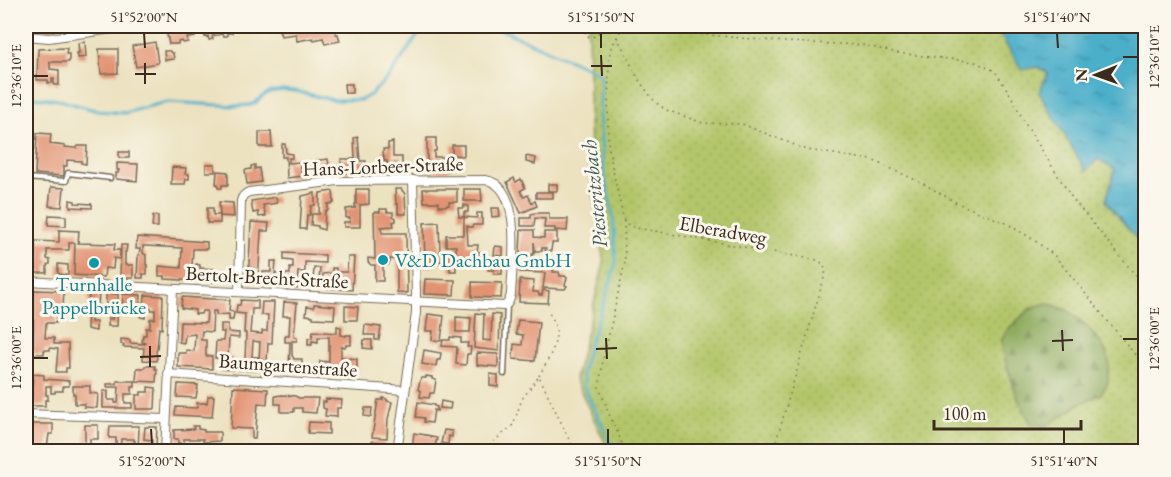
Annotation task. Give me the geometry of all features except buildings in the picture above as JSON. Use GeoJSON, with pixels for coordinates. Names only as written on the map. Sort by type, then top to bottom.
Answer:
{"type":"FeatureCollection","features":[{"type":"Feature","properties":{"kind":"street"},"geometry":{"type":"LineString","coordinates":[[26,36],[49,38],[106,28],[134,26]]}},
{"type":"Feature","properties":{"kind":"street"},"geometry":{"type":"LineString","coordinates":[[397,452],[416,302],[413,180]]}},
{"type":"Feature","properties":{"kind":"street","name":"Hans-Lorbeer-Straße"},"geometry":{"type":"LineString","coordinates":[[239,292],[242,197],[245,193],[326,182],[485,180],[492,181],[501,188],[513,225],[511,294],[507,304]]}},
{"type":"Feature","properties":{"kind":"street","name":"Bertolt-Brecht-Straße"},"geometry":{"type":"LineString","coordinates":[[26,281],[499,306],[507,304]]}},
{"type":"Feature","properties":{"kind":"street"},"geometry":{"type":"LineString","coordinates":[[165,452],[173,289]]}},
{"type":"Feature","properties":{"kind":"street","name":"Baumgartenstraße"},"geometry":{"type":"LineString","coordinates":[[168,374],[405,390]]}},
{"type":"Feature","properties":{"kind":"street"},"geometry":{"type":"LineString","coordinates":[[26,414],[166,419]]}},
{"type":"Feature","properties":{"kind":"lane"},"geometry":{"type":"LineString","coordinates":[[26,178],[66,181],[68,173],[110,178]]}},
{"type":"Feature","properties":{"kind":"lane"},"geometry":{"type":"LineString","coordinates":[[504,374],[507,304]]}},
{"type":"Feature","properties":{"kind":"path"},"geometry":{"type":"LineString","coordinates":[[582,26],[586,35],[592,38],[601,31],[621,30]]}},
{"type":"Feature","properties":{"kind":"path"},"geometry":{"type":"LineString","coordinates":[[626,452],[599,387],[625,262],[624,220],[608,142],[608,69],[611,48],[623,26],[784,42],[864,45],[897,53],[975,62],[995,71],[1072,198],[1146,285]]}},
{"type":"Feature","properties":{"kind":"path"},"geometry":{"type":"LineString","coordinates":[[617,37],[640,82],[655,102],[666,110],[703,123],[742,124],[807,150],[872,160],[924,184],[957,203],[1006,223],[1034,240],[1054,255],[1146,368]]}},
{"type":"Feature","properties":{"kind":"path","name":"Elberadweg"},"geometry":{"type":"LineString","coordinates":[[624,220],[630,226],[817,260],[823,264],[826,271],[773,452]]}},
{"type":"Feature","properties":{"kind":"path"},"geometry":{"type":"LineString","coordinates":[[488,452],[490,445],[513,425],[522,399],[539,376],[556,341],[557,330],[549,313]]}},
{"type":"Feature","properties":{"kind":"path"},"geometry":{"type":"LineString","coordinates":[[539,376],[575,452]]}},
{"type":"Feature","properties":{"kind":"green space"},"geometry":{"type":"Polygon","coordinates":[[[588,26],[995,26],[1022,69],[1038,67],[1048,73],[1086,171],[1098,158],[1115,169],[1106,201],[1145,249],[1145,451],[609,451],[575,379],[604,263],[590,170],[588,26]]]}},
{"type":"Feature","properties":{"kind":"green space"},"geometry":{"type":"Polygon","coordinates":[[[1047,303],[1067,310],[1086,325],[1102,344],[1109,359],[1108,383],[1101,394],[1078,405],[1047,426],[1031,424],[1018,399],[1001,341],[1008,329],[1031,308],[1047,303]]]}},
{"type":"Feature","properties":{"kind":"water"},"geometry":{"type":"Polygon","coordinates":[[[995,26],[1145,26],[1145,249],[1106,201],[1115,169],[1098,159],[1086,171],[1039,92],[1048,73],[1038,67],[1022,70],[995,26]]]}},
{"type":"Feature","properties":{"kind":"waterway","name":"Piesteritzbach"},"geometry":{"type":"LineString","coordinates":[[26,96],[59,100],[98,111],[125,113],[168,102],[250,105],[270,92],[283,90],[333,100],[361,100],[370,95],[389,77],[418,35],[436,26]]}},
{"type":"Feature","properties":{"kind":"waterway","name":"Piesteritzbach"},"geometry":{"type":"LineString","coordinates":[[493,26],[597,72],[601,78],[599,118],[604,175],[613,215],[616,262],[582,372],[584,387],[615,452]]}},
{"type":"Feature","properties":{"kind":"place","name":"V&D Dachbau GmbH"},"geometry":{"type":"Point","coordinates":[383,260]}},
{"type":"Feature","properties":{"kind":"place","name":"Turnhalle Pappelbrücke"},"geometry":{"type":"Point","coordinates":[94,263]}}]}
